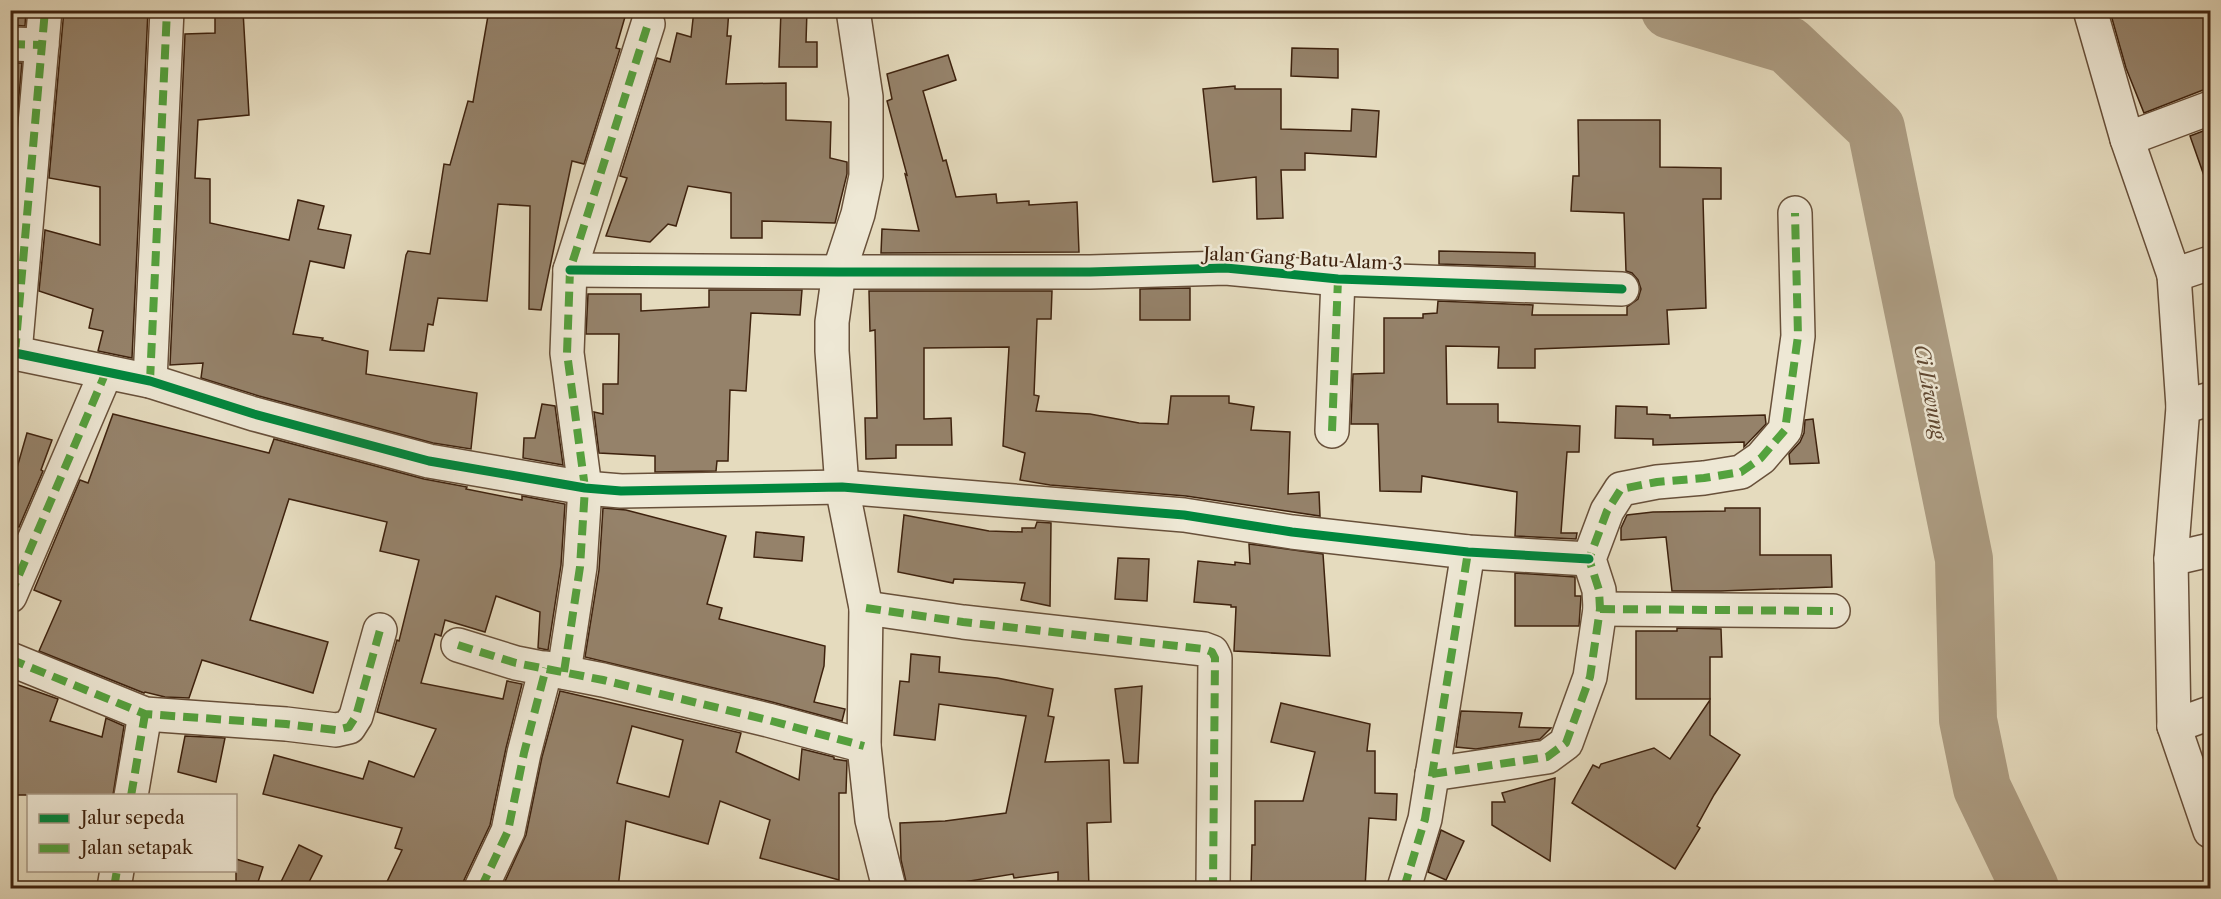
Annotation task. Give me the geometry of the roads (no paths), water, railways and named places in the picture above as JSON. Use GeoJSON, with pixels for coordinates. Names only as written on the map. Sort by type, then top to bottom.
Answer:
{"type":"FeatureCollection","features":[{"type":"Feature","properties":{"kind":"street"},"geometry":{"type":"LineString","coordinates":[[45,10],[26,45],[13,352],[150,381],[254,414],[429,461],[585,488],[621,491],[842,487],[1184,514],[1292,532],[1468,552],[1589,559]]}},
{"type":"Feature","properties":{"kind":"street"},"geometry":{"type":"LineString","coordinates":[[150,381],[167,10]]}},
{"type":"Feature","properties":{"kind":"street"},"geometry":{"type":"LineString","coordinates":[[853,10],[866,97],[866,176],[858,214],[839,272],[832,322],[832,351],[842,487],[866,608],[864,746],[872,820],[889,888]]}},
{"type":"Feature","properties":{"kind":"street"},"geometry":{"type":"LineString","coordinates":[[2090,10],[2127,140],[2174,274],[2197,403],[2171,559],[2174,726],[2211,831]]}},
{"type":"Feature","properties":{"kind":"street"},"geometry":{"type":"LineString","coordinates":[[481,888],[508,831],[524,753],[555,670],[580,567],[585,488],[574,420],[567,353],[570,270],[648,24]]}},
{"type":"Feature","properties":{"kind":"street"},"geometry":{"type":"LineString","coordinates":[[2127,140],[2211,108]]}},
{"type":"Feature","properties":{"kind":"street"},"geometry":{"type":"LineString","coordinates":[[1432,774],[1547,757],[1566,743],[1590,676],[1600,609],[1599,590],[1589,559],[1607,511],[1621,489],[1657,482],[1741,472],[1761,458],[1785,430],[1798,336],[1795,213]]}},
{"type":"Feature","properties":{"kind":"street"},"geometry":{"type":"LineString","coordinates":[[2174,274],[2211,263]]}},
{"type":"Feature","properties":{"kind":"street","name":"Jalan Gang Batu Alam 3"},"geometry":{"type":"LineString","coordinates":[[570,270],[1078,272],[1226,268],[1338,279],[1622,289]]}},
{"type":"Feature","properties":{"kind":"street"},"geometry":{"type":"LineString","coordinates":[[1332,431],[1338,279]]}},
{"type":"Feature","properties":{"kind":"street"},"geometry":{"type":"LineString","coordinates":[[10,596],[106,372]]}},
{"type":"Feature","properties":{"kind":"street"},"geometry":{"type":"LineString","coordinates":[[2171,559],[2211,550]]}},
{"type":"Feature","properties":{"kind":"street"},"geometry":{"type":"LineString","coordinates":[[1404,888],[1425,819],[1468,552]]}},
{"type":"Feature","properties":{"kind":"street"},"geometry":{"type":"LineString","coordinates":[[866,608],[963,622],[1204,648],[1212,652],[1215,658],[1213,888]]}},
{"type":"Feature","properties":{"kind":"street"},"geometry":{"type":"LineString","coordinates":[[1600,609],[1833,611]]}},
{"type":"Feature","properties":{"kind":"street"},"geometry":{"type":"LineString","coordinates":[[10,659],[146,714],[336,730],[350,727],[356,716],[380,630]]}},
{"type":"Feature","properties":{"kind":"street"},"geometry":{"type":"LineString","coordinates":[[458,645],[516,663],[768,720],[864,746]]}},
{"type":"Feature","properties":{"kind":"street"},"geometry":{"type":"LineString","coordinates":[[2174,726],[2211,713]]}},
{"type":"Feature","properties":{"kind":"street"},"geometry":{"type":"LineString","coordinates":[[131,794],[146,714]]}},
{"type":"Feature","properties":{"kind":"street"},"geometry":{"type":"LineString","coordinates":[[114,888],[117,872]]}},
{"type":"Feature","properties":{"kind":"waterway","name":"Ci Liwung"},"geometry":{"type":"LineString","coordinates":[[1670,10],[1788,45],[1876,128],[1964,559],[1968,720],[1982,788],[2030,888]]}}]}
